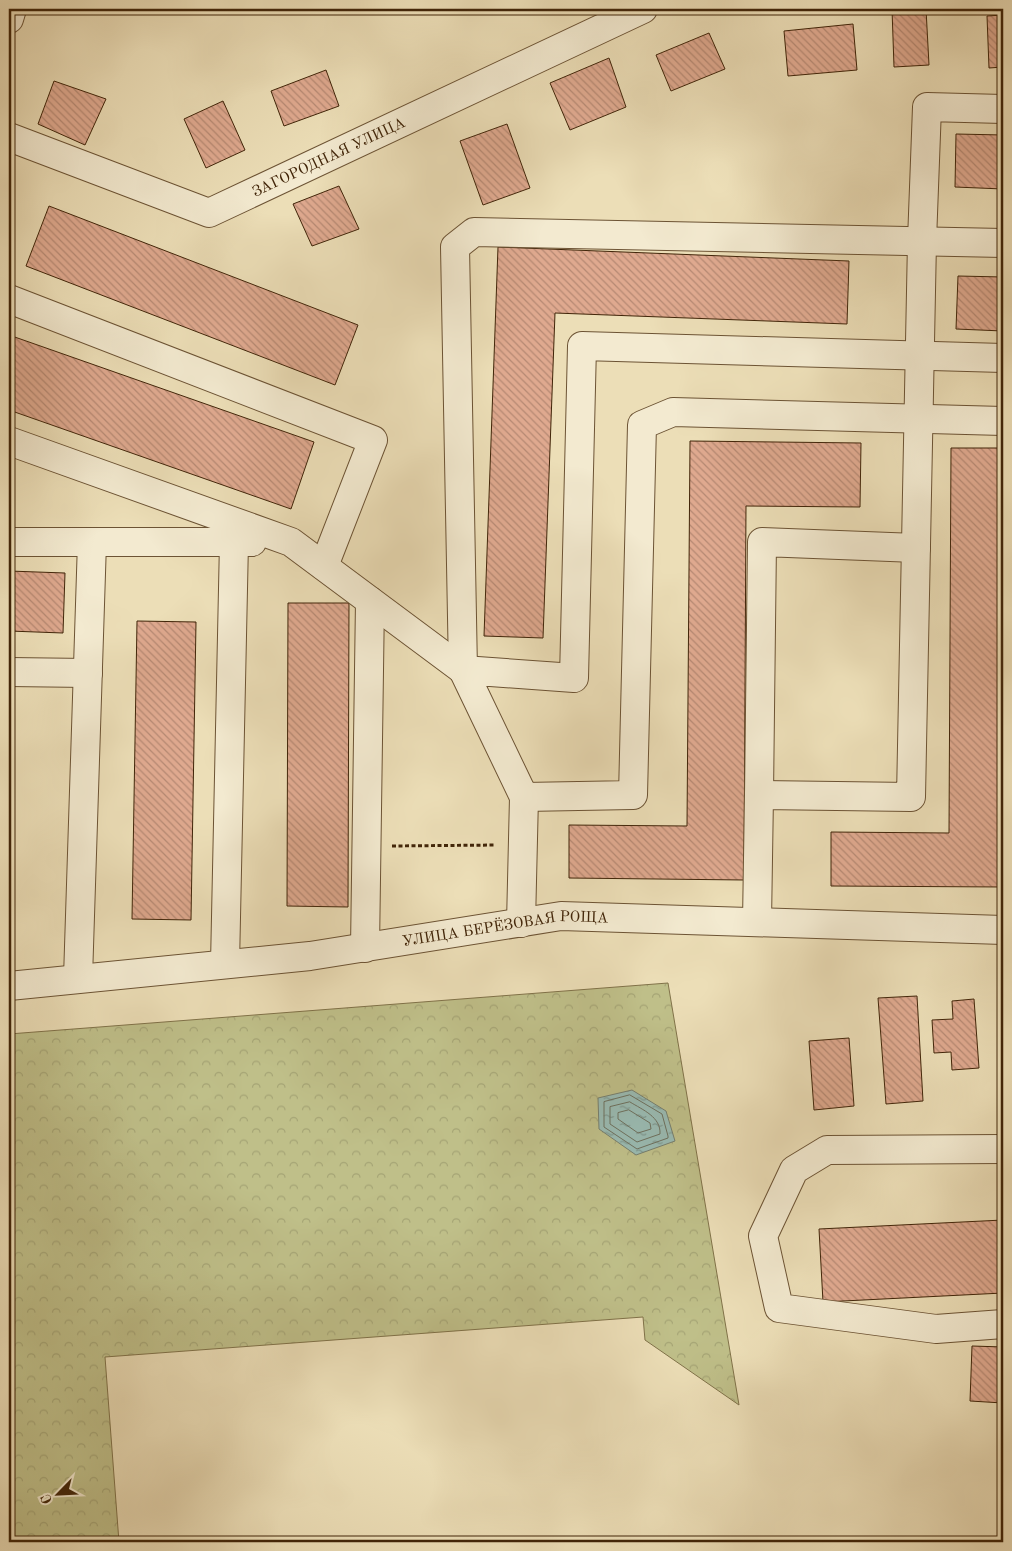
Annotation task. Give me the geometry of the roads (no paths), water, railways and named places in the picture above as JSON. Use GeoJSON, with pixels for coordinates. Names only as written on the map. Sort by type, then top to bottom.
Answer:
{"type":"FeatureCollection","features":[{"type":"Feature","properties":{"kind":"street"},"geometry":{"type":"LineString","coordinates":[[9,18],[12,9]]}},
{"type":"Feature","properties":{"kind":"street","name":"ЗАГОРОДНАЯ УЛИЦА"},"geometry":{"type":"LineString","coordinates":[[9,138],[209,213],[643,9]]}},
{"type":"Feature","properties":{"kind":"street"},"geometry":{"type":"LineString","coordinates":[[759,795],[911,797],[922,241],[927,107],[1003,109]]}},
{"type":"Feature","properties":{"kind":"street"},"geometry":{"type":"LineString","coordinates":[[521,923],[524,796],[464,670],[455,247],[474,232],[1003,243]]}},
{"type":"Feature","properties":{"kind":"street"},"geometry":{"type":"LineString","coordinates":[[9,299],[373,440],[324,566]]}},
{"type":"Feature","properties":{"kind":"street"},"geometry":{"type":"LineString","coordinates":[[9,441],[291,542],[464,670],[574,678],[582,346],[1003,358]]}},
{"type":"Feature","properties":{"kind":"street"},"geometry":{"type":"LineString","coordinates":[[524,796],[633,794],[642,425],[673,412],[1003,421]]}},
{"type":"Feature","properties":{"kind":"street"},"geometry":{"type":"LineString","coordinates":[[9,542],[291,542]]}},
{"type":"Feature","properties":{"kind":"street"},"geometry":{"type":"LineString","coordinates":[[78,978],[92,542]]}},
{"type":"Feature","properties":{"kind":"street"},"geometry":{"type":"LineString","coordinates":[[226,964],[234,542]]}},
{"type":"Feature","properties":{"kind":"street"},"geometry":{"type":"LineString","coordinates":[[757,922],[762,542],[916,548]]}},
{"type":"Feature","properties":{"kind":"street"},"geometry":{"type":"LineString","coordinates":[[365,948],[370,601]]}},
{"type":"Feature","properties":{"kind":"street"},"geometry":{"type":"LineString","coordinates":[[9,672],[88,673]]}},
{"type":"Feature","properties":{"kind":"street","name":"УЛИЦА БЕРЁЗОВАЯ РОЩА"},"geometry":{"type":"LineString","coordinates":[[9,986],[310,956],[561,916],[1003,930]]}},
{"type":"Feature","properties":{"kind":"street"},"geometry":{"type":"LineString","coordinates":[[1003,1150],[826,1150],[794,1170],[763,1236],[779,1308],[936,1329],[1003,1324]]}},
{"type":"Feature","properties":{"kind":"water"},"geometry":{"type":"Polygon","coordinates":[[[632,1090],[666,1111],[675,1141],[636,1155],[599,1129],[598,1098],[632,1090]]]}}]}
